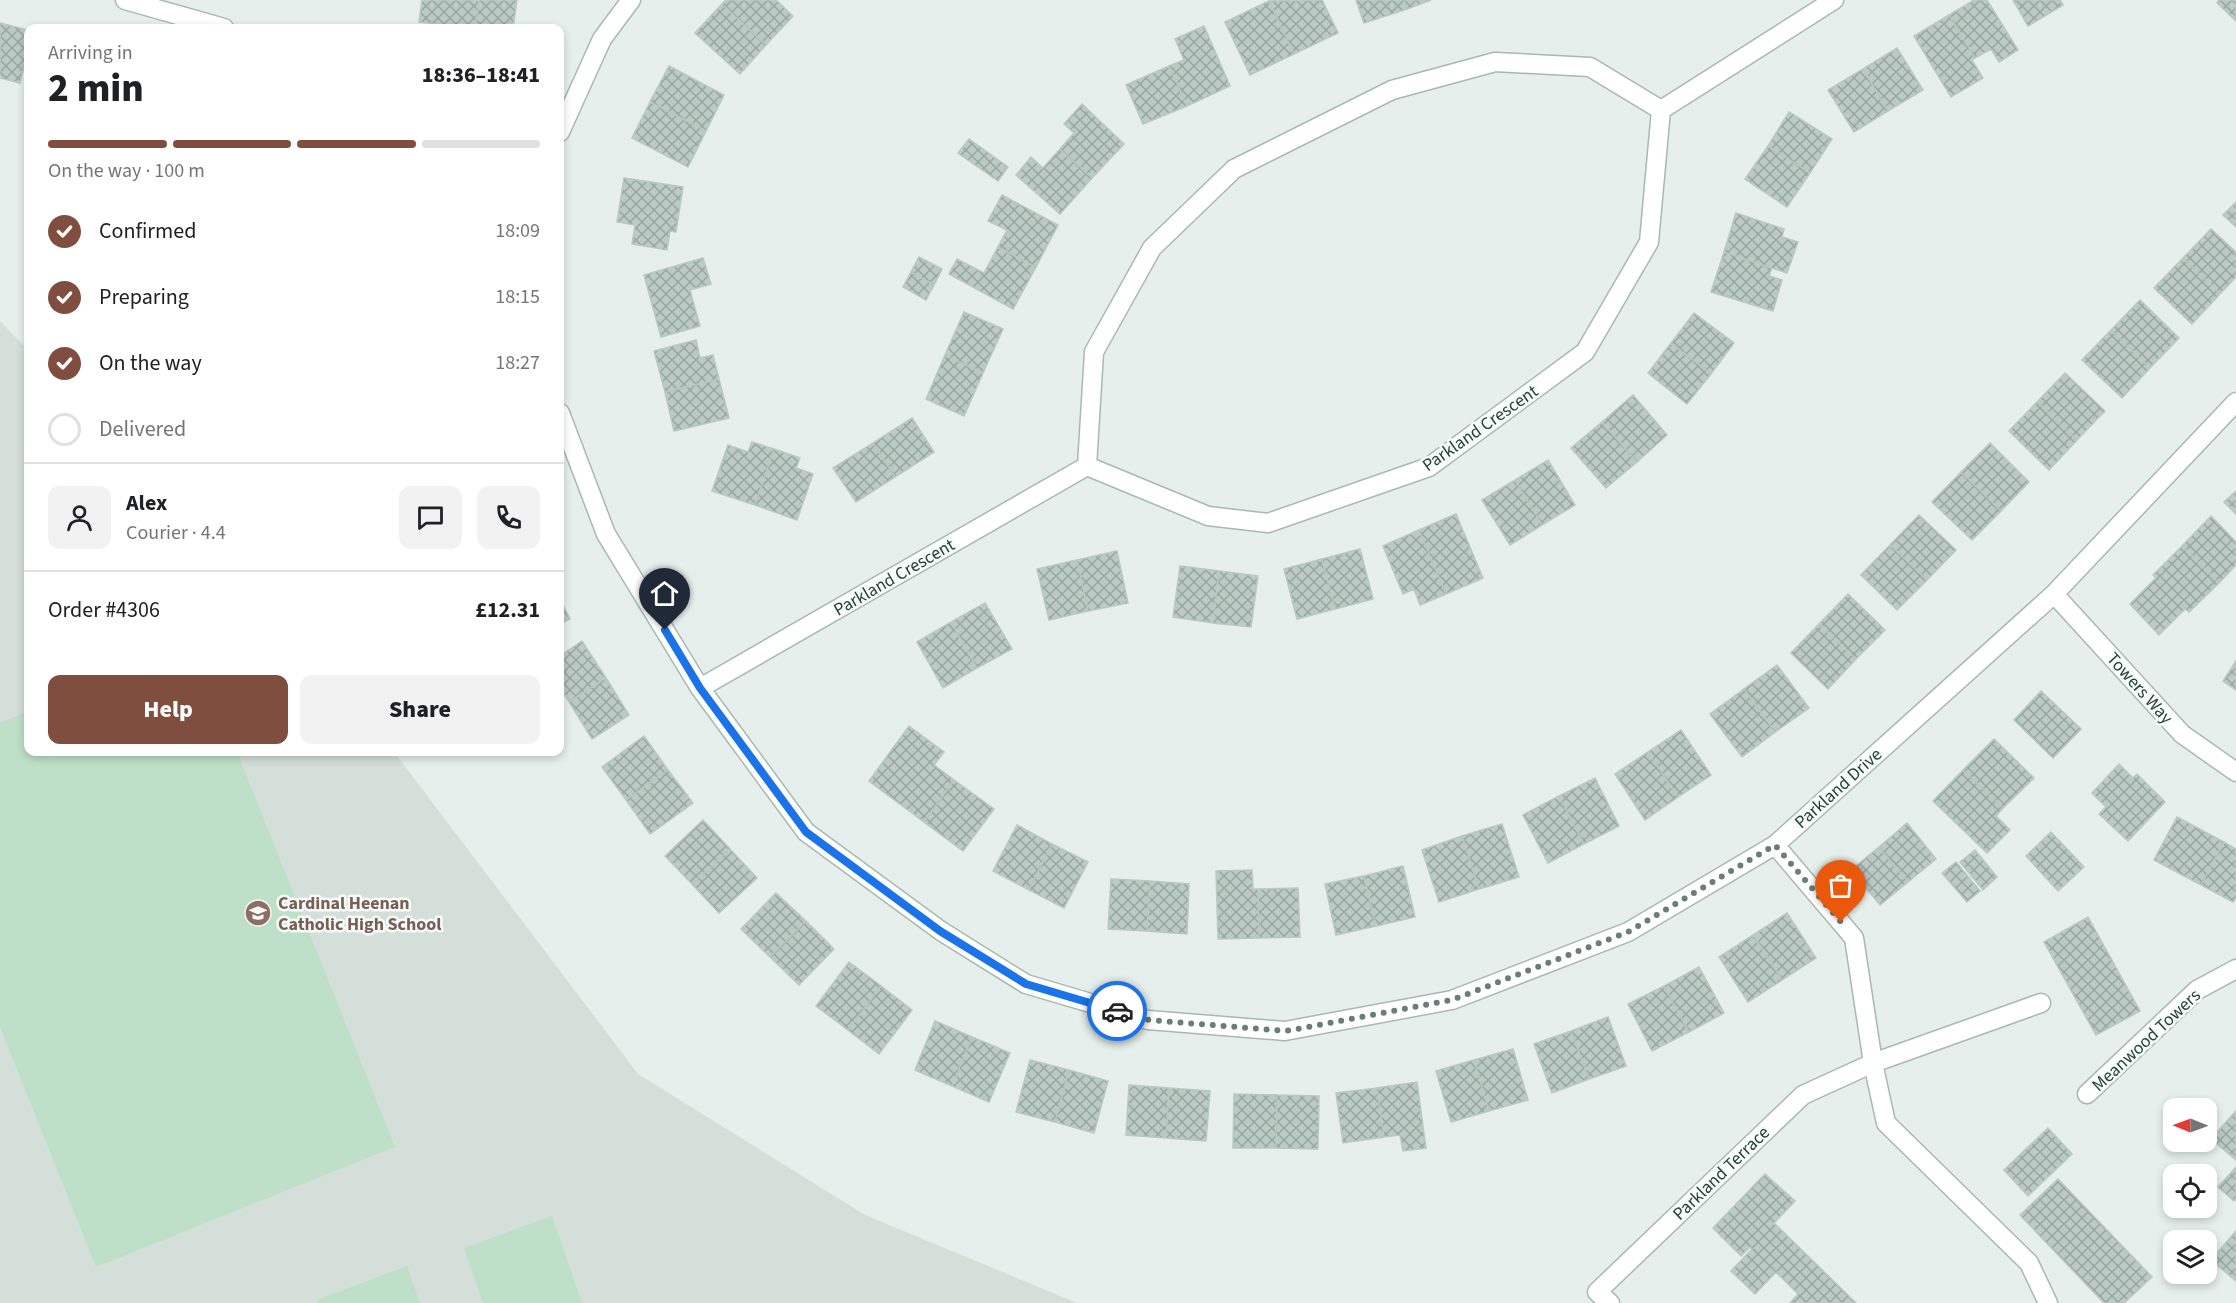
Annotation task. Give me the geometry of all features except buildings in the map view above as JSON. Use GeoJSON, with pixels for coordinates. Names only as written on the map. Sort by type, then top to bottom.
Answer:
{"type":"FeatureCollection","features":[{"type":"Feature","properties":{"kind":"street"},"geometry":{"type":"LineString","coordinates":[[125,0],[210,24]]}},
{"type":"Feature","properties":{"kind":"street"},"geometry":{"type":"LineString","coordinates":[[564,119],[602,39],[631,0]]}},
{"type":"Feature","properties":{"kind":"street"},"geometry":{"type":"LineString","coordinates":[[1087,466],[1094,352],[1152,248],[1234,169],[1392,90],[1495,63],[1590,67],[1661,110],[1834,0]]}},
{"type":"Feature","properties":{"kind":"street","name":"Parkland Crescent"},"geometry":{"type":"LineString","coordinates":[[700,688],[1087,466],[1208,516],[1268,523],[1429,467],[1585,352],[1649,242],[1661,110]]}},
{"type":"Feature","properties":{"kind":"street","name":"Parkland Drive"},"geometry":{"type":"LineString","coordinates":[[564,424],[606,534],[700,688],[806,832],[940,931],[1026,984],[1149,1020],[1286,1031],[1452,1000],[1628,932],[1775,845],[2054,594],[2236,402]]}},
{"type":"Feature","properties":{"kind":"street","name":"Towers Way"},"geometry":{"type":"LineString","coordinates":[[2054,594],[2182,734],[2236,772]]}},
{"type":"Feature","properties":{"kind":"street"},"geometry":{"type":"LineString","coordinates":[[1775,845],[1854,938],[1886,1123],[2029,1263],[2048,1303]]}},
{"type":"Feature","properties":{"kind":"street","name":"Meanwood Towers"},"geometry":{"type":"LineString","coordinates":[[2087,1094],[2197,990],[2236,969]]}},
{"type":"Feature","properties":{"kind":"street","name":"Parkland Terrace"},"geometry":{"type":"LineString","coordinates":[[1610,1303],[1597,1292],[1803,1095],[1874,1063],[2041,1003]]}},
{"type":"Feature","properties":{"kind":"shaded area","name":"Cardinal Heenan Catholic High School"},"geometry":{"type":"Polygon","coordinates":[[[0,321],[24,346],[24,756],[397,756],[638,1074],[865,1215],[1077,1303],[0,1303],[0,321]]]}},
{"type":"Feature","properties":{"kind":"green space"},"geometry":{"type":"Polygon","coordinates":[[[24,713],[24,756],[239,756],[395,1147],[96,1267],[0,1027],[0,723],[24,713]]]}},
{"type":"Feature","properties":{"kind":"green space"},"geometry":{"type":"Polygon","coordinates":[[[552,1216],[582,1303],[483,1303],[464,1248],[552,1216]]]}},
{"type":"Feature","properties":{"kind":"green space"},"geometry":{"type":"Polygon","coordinates":[[[407,1266],[420,1303],[318,1303],[317,1300],[407,1266]]]}},
{"type":"Feature","properties":{"kind":"way so far"},"geometry":{"type":"LineString","coordinates":[[1117,1011],[1149,1020],[1286,1031],[1452,1000],[1628,932],[1775,845],[1841,922]]}},
{"type":"Feature","properties":{"kind":"place","name":"Cardinal Heenan Catholic High School"},"geometry":{"type":"Point","coordinates":[258,913]}},
{"type":"Feature","properties":{"kind":"route"},"geometry":{"type":"LineString","coordinates":[[665,630],[700,688],[806,832],[940,931],[1026,984],[1117,1011]]}}]}
